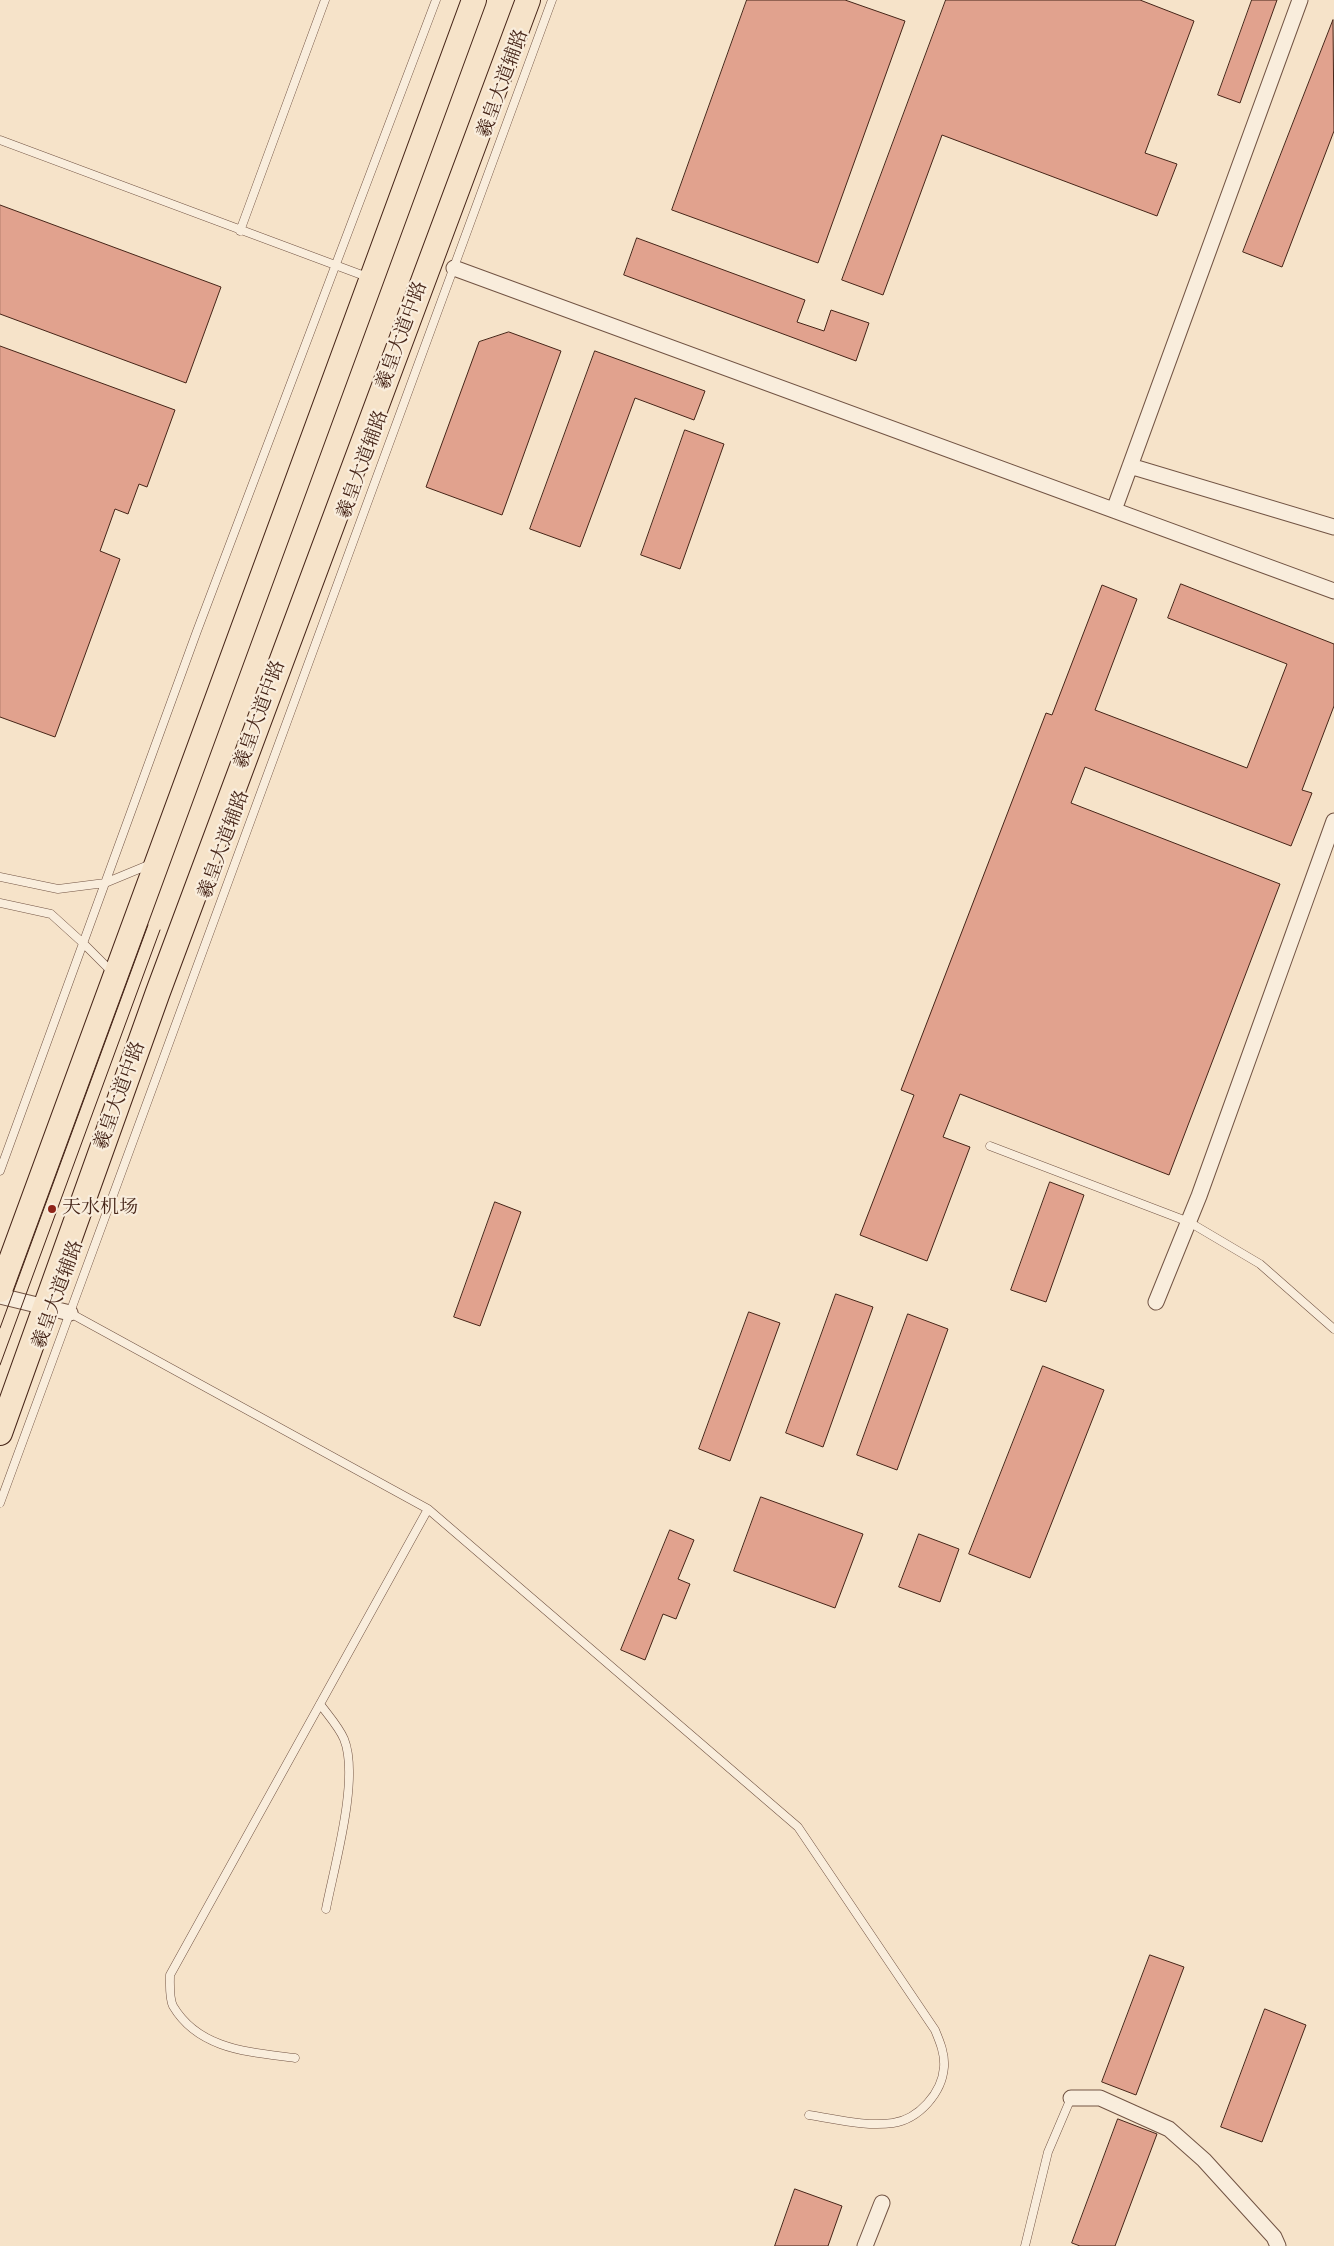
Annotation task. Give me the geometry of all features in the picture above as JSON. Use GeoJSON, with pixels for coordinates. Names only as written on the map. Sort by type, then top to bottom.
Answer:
{"type":"FeatureCollection","features":[{"type":"Feature","properties":{"kind":"main road"},"geometry":{"type":"LineString","coordinates":[[0,1290],[474,0]]}},
{"type":"Feature","properties":{"kind":"main road","name":"羲皇大道中路"},"geometry":{"type":"LineString","coordinates":[[0,1433],[158,992],[528,0]]}},
{"type":"Feature","properties":{"kind":"street"},"geometry":{"type":"LineString","coordinates":[[1114,510],[1300,0]]}},
{"type":"Feature","properties":{"kind":"street"},"geometry":{"type":"LineString","coordinates":[[454,268],[1334,591]]}},
{"type":"Feature","properties":{"kind":"street"},"geometry":{"type":"LineString","coordinates":[[1130,466],[1334,527]]}},
{"type":"Feature","properties":{"kind":"street"},"geometry":{"type":"LineString","coordinates":[[1156,1302],[1189,1222],[1334,821]]}},
{"type":"Feature","properties":{"kind":"street"},"geometry":{"type":"LineString","coordinates":[[0,1296],[70,1313]]}},
{"type":"Feature","properties":{"kind":"street"},"geometry":{"type":"LineString","coordinates":[[1071,2098],[1100,2098],[1169,2129],[1204,2160],[1274,2237],[1278,2246]]}},
{"type":"Feature","properties":{"kind":"street"},"geometry":{"type":"LineString","coordinates":[[865,2246],[882,2203]]}},
{"type":"Feature","properties":{"kind":"lane"},"geometry":{"type":"LineString","coordinates":[[240,230],[324,0]]}},
{"type":"Feature","properties":{"kind":"lane"},"geometry":{"type":"LineString","coordinates":[[0,1171],[197,631],[436,0]]}},
{"type":"Feature","properties":{"kind":"lane","name":"羲皇大道辅路"},"geometry":{"type":"LineString","coordinates":[[0,1504],[552,0]]}},
{"type":"Feature","properties":{"kind":"lane"},"geometry":{"type":"LineString","coordinates":[[0,140],[371,279]]}},
{"type":"Feature","properties":{"kind":"lane"},"geometry":{"type":"LineString","coordinates":[[0,877],[58,889],[106,883],[157,862]]}},
{"type":"Feature","properties":{"kind":"lane"},"geometry":{"type":"LineString","coordinates":[[0,903],[51,914],[83,942],[115,976]]}},
{"type":"Feature","properties":{"kind":"lane"},"geometry":{"type":"LineString","coordinates":[[990,1146],[1189,1222],[1260,1264],[1334,1329]]}},
{"type":"Feature","properties":{"kind":"lane"},"geometry":{"type":"LineString","coordinates":[[70,1313],[428,1510],[798,1827],[935,2030],[942,2048],[944,2068],[939,2087],[928,2103],[913,2115],[895,2122],[875,2124],[810,2115]]}},
{"type":"Feature","properties":{"kind":"lane"},"geometry":{"type":"LineString","coordinates":[[295,2058],[235,2050],[194,2031],[172,2004],[170,1975],[428,1510]]}},
{"type":"Feature","properties":{"kind":"lane"},"geometry":{"type":"LineString","coordinates":[[320,1704],[344,1740],[350,1775],[347,1804],[326,1909]]}},
{"type":"Feature","properties":{"kind":"lane"},"geometry":{"type":"LineString","coordinates":[[1025,2246],[1048,2152],[1071,2098]]}},
{"type":"Feature","properties":{"kind":"building"},"geometry":{"type":"Polygon","coordinates":[[[747,0],[845,0],[905,21],[818,263],[672,210],[747,0]]]}},
{"type":"Feature","properties":{"kind":"building"},"geometry":{"type":"Polygon","coordinates":[[[946,0],[1140,0],[1194,21],[1145,153],[1177,164],[1157,216],[942,135],[883,295],[842,280],[946,0]]]}},
{"type":"Feature","properties":{"kind":"building"},"geometry":{"type":"Polygon","coordinates":[[[1252,0],[1277,0],[1240,103],[1218,95],[1252,0]]]}},
{"type":"Feature","properties":{"kind":"building"},"geometry":{"type":"Polygon","coordinates":[[[1333,20],[1334,131],[1282,267],[1243,252],[1333,20]]]}},
{"type":"Feature","properties":{"kind":"building"},"geometry":{"type":"Polygon","coordinates":[[[0,205],[221,287],[186,383],[0,314],[0,205]]]}},
{"type":"Feature","properties":{"kind":"building"},"geometry":{"type":"Polygon","coordinates":[[[637,238],[805,300],[797,322],[824,331],[831,310],[869,323],[856,361],[624,275],[637,238]]]}},
{"type":"Feature","properties":{"kind":"building"},"geometry":{"type":"Polygon","coordinates":[[[509,332],[561,351],[502,515],[426,487],[479,342],[509,332]]]}},
{"type":"Feature","properties":{"kind":"building"},"geometry":{"type":"Polygon","coordinates":[[[0,346],[175,410],[147,487],[139,484],[128,514],[115,509],[100,551],[120,559],[55,737],[0,717],[0,346]]]}},
{"type":"Feature","properties":{"kind":"building"},"geometry":{"type":"Polygon","coordinates":[[[595,351],[705,391],[694,420],[635,398],[580,547],[530,529],[595,351]]]}},
{"type":"Feature","properties":{"kind":"building"},"geometry":{"type":"Polygon","coordinates":[[[685,430],[724,444],[680,569],[641,555],[685,430]]]}},
{"type":"Feature","properties":{"kind":"building"},"geometry":{"type":"Polygon","coordinates":[[[1181,584],[1334,644],[1334,706],[1302,790],[1312,793],[1291,846],[1085,767],[1071,803],[1280,884],[1169,1175],[960,1094],[943,1137],[970,1147],[927,1261],[860,1235],[914,1095],[901,1090],[1046,713],[1052,715],[1102,585],[1137,599],[1095,710],[1247,768],[1287,664],[1168,618],[1181,584]]]}},
{"type":"Feature","properties":{"kind":"building"},"geometry":{"type":"Polygon","coordinates":[[[1050,1182],[1084,1195],[1046,1302],[1011,1290],[1050,1182]]]}},
{"type":"Feature","properties":{"kind":"building"},"geometry":{"type":"Polygon","coordinates":[[[495,1202],[521,1212],[480,1326],[454,1317],[495,1202]]]}},
{"type":"Feature","properties":{"kind":"building"},"geometry":{"type":"Polygon","coordinates":[[[836,1294],[873,1307],[823,1447],[786,1433],[836,1294]]]}},
{"type":"Feature","properties":{"kind":"building"},"geometry":{"type":"Polygon","coordinates":[[[749,1312],[780,1323],[730,1461],[699,1449],[749,1312]]]}},
{"type":"Feature","properties":{"kind":"building"},"geometry":{"type":"Polygon","coordinates":[[[908,1314],[948,1329],[897,1470],[857,1455],[908,1314]]]}},
{"type":"Feature","properties":{"kind":"building"},"geometry":{"type":"Polygon","coordinates":[[[1043,1366],[1104,1390],[1030,1578],[969,1554],[1043,1366]]]}},
{"type":"Feature","properties":{"kind":"building"},"geometry":{"type":"Polygon","coordinates":[[[761,1497],[863,1534],[835,1608],[734,1571],[761,1497]]]}},
{"type":"Feature","properties":{"kind":"building"},"geometry":{"type":"Polygon","coordinates":[[[670,1530],[694,1540],[678,1579],[690,1584],[676,1619],[663,1614],[645,1660],[621,1650],[670,1530]]]}},
{"type":"Feature","properties":{"kind":"building"},"geometry":{"type":"Polygon","coordinates":[[[919,1534],[959,1549],[940,1602],[899,1587],[919,1534]]]}},
{"type":"Feature","properties":{"kind":"building"},"geometry":{"type":"Polygon","coordinates":[[[1150,1955],[1184,1967],[1136,2095],[1102,2082],[1150,1955]]]}},
{"type":"Feature","properties":{"kind":"building"},"geometry":{"type":"Polygon","coordinates":[[[1265,2009],[1306,2025],[1262,2142],[1221,2127],[1265,2009]]]}},
{"type":"Feature","properties":{"kind":"building"},"geometry":{"type":"Polygon","coordinates":[[[1118,2119],[1157,2134],[1115,2246],[1080,2246],[1072,2243],[1118,2119]]]}},
{"type":"Feature","properties":{"kind":"building"},"geometry":{"type":"Polygon","coordinates":[[[795,2189],[842,2206],[828,2246],[775,2246],[795,2189]]]}},
{"type":"Feature","properties":{"kind":"tram line"},"geometry":{"type":"LineString","coordinates":[[0,1328],[148,925]]}},
{"type":"Feature","properties":{"kind":"tram line"},"geometry":{"type":"LineString","coordinates":[[0,1365],[160,930]]}},
{"type":"Feature","properties":{"kind":"place","name":"天水机场"},"geometry":{"type":"Point","coordinates":[52,1209]}}]}
